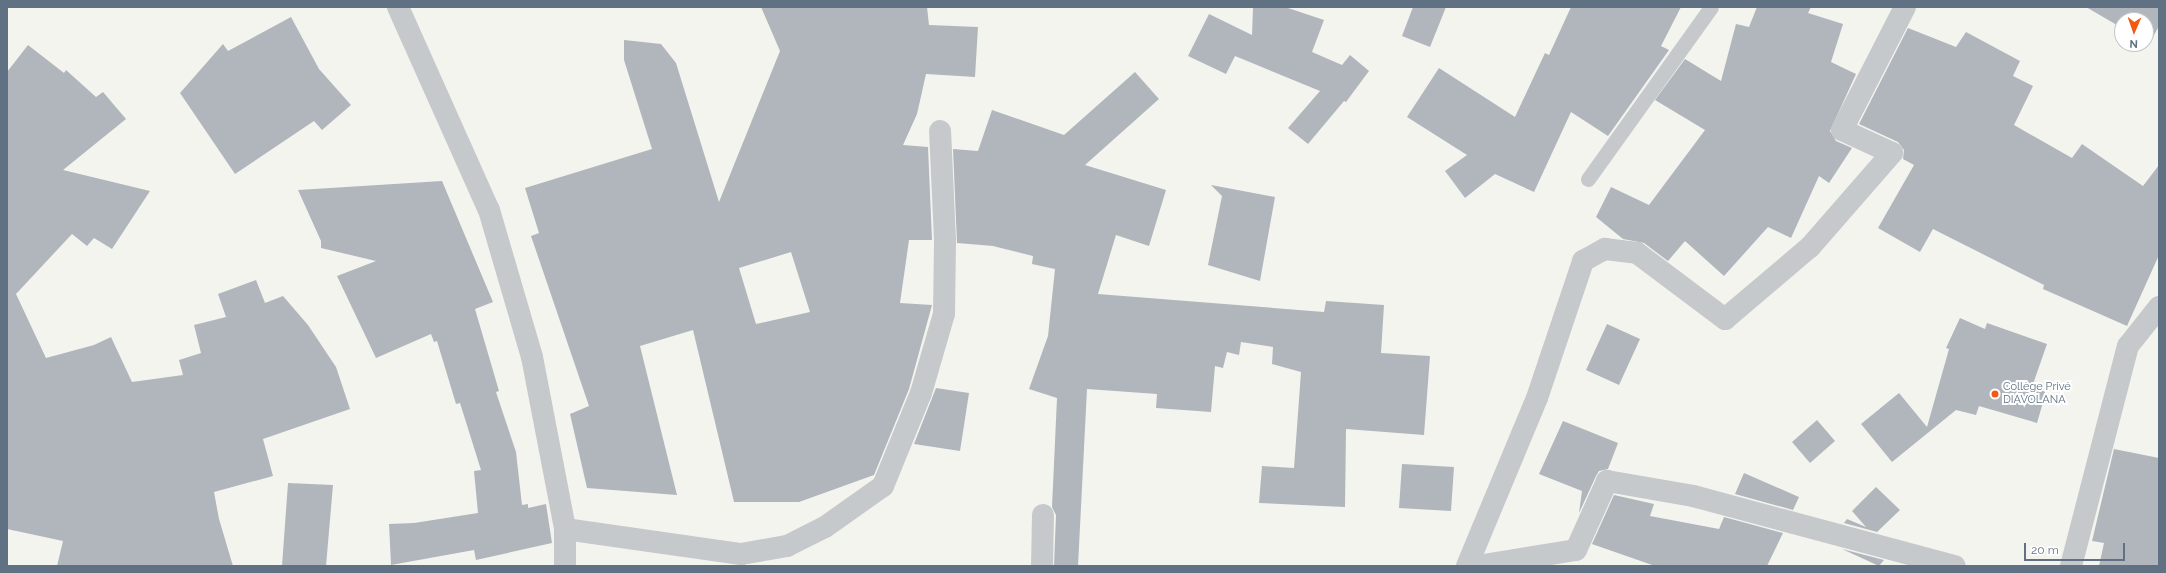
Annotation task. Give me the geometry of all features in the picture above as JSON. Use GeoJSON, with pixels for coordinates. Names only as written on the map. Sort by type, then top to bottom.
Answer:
{"type":"FeatureCollection","features":[{"type":"Feature","properties":{"kind":"street"},"geometry":{"type":"LineString","coordinates":[[398,7],[489,210],[532,357],[565,529],[564,566]]}},
{"type":"Feature","properties":{"kind":"street"},"geometry":{"type":"LineString","coordinates":[[1467,566],[1537,398],[1584,261],[1605,249],[1637,253],[1725,319],[1810,247],[1892,153],[1842,130],[1905,7]]}},
{"type":"Feature","properties":{"kind":"street"},"geometry":{"type":"LineString","coordinates":[[565,529],[741,554],[787,546],[825,527],[883,486],[921,393],[944,314],[945,240],[940,131]]}},
{"type":"Feature","properties":{"kind":"street"},"geometry":{"type":"LineString","coordinates":[[2071,566],[2128,346],[2159,307]]}},
{"type":"Feature","properties":{"kind":"street"},"geometry":{"type":"LineString","coordinates":[[1477,566],[1576,550],[1607,481],[1693,496],[1955,566]]}},
{"type":"Feature","properties":{"kind":"street"},"geometry":{"type":"LineString","coordinates":[[1042,566],[1043,515]]}},
{"type":"Feature","properties":{"kind":"lane"},"geometry":{"type":"LineString","coordinates":[[1588,179],[1711,7]]}},
{"type":"Feature","properties":{"kind":"building"},"geometry":{"type":"Polygon","coordinates":[[[761,7],[927,7],[929,25],[978,27],[975,77],[926,74],[917,114],[903,145],[928,147],[932,240],[909,240],[900,303],[932,305],[909,389],[874,475],[799,502],[734,502],[693,330],[640,346],[677,495],[587,488],[570,414],[589,406],[531,236],[539,233],[525,188],[652,149],[624,60],[624,40],[661,44],[676,63],[719,202],[780,51],[761,7]],[[791,252],[739,268],[756,324],[810,312],[791,252]]]}},
{"type":"Feature","properties":{"kind":"building"},"geometry":{"type":"Polygon","coordinates":[[[1253,7],[1285,7],[1324,20],[1312,52],[1342,65],[1350,55],[1369,71],[1346,102],[1344,101],[1308,144],[1288,128],[1320,91],[1235,56],[1226,74],[1188,56],[1209,14],[1252,35],[1253,7]]]}},
{"type":"Feature","properties":{"kind":"building"},"geometry":{"type":"Polygon","coordinates":[[[1413,7],[1446,7],[1430,47],[1402,36],[1413,7]]]}},
{"type":"Feature","properties":{"kind":"building"},"geometry":{"type":"Polygon","coordinates":[[[1571,7],[1681,7],[1661,46],[1669,50],[1608,136],[1571,112],[1534,192],[1495,174],[1465,198],[1445,171],[1467,155],[1407,117],[1439,68],[1515,117],[1545,53],[1549,55],[1571,7]]]}},
{"type":"Feature","properties":{"kind":"building"},"geometry":{"type":"Polygon","coordinates":[[[1757,7],[1811,7],[1808,13],[1843,24],[1831,62],[1856,74],[1830,131],[1836,141],[1852,148],[1829,183],[1819,176],[1791,238],[1768,227],[1724,276],[1685,241],[1668,261],[1644,243],[1623,239],[1596,217],[1611,187],[1649,205],[1705,130],[1655,100],[1685,59],[1721,81],[1736,24],[1749,27],[1757,7]]]}},
{"type":"Feature","properties":{"kind":"building"},"geometry":{"type":"Polygon","coordinates":[[[2086,7],[2159,7],[2159,26],[2154,35],[2154,12],[2114,12],[2114,23],[2086,7]]]}},
{"type":"Feature","properties":{"kind":"building"},"geometry":{"type":"Polygon","coordinates":[[[291,17],[319,69],[351,105],[322,130],[314,121],[235,174],[180,93],[223,44],[228,51],[291,17]]]}},
{"type":"Feature","properties":{"kind":"building"},"geometry":{"type":"Polygon","coordinates":[[[1908,28],[1956,47],[1966,32],[2020,61],[2013,76],[2033,86],[2014,125],[2072,158],[2082,144],[2143,186],[2159,165],[2159,255],[2127,326],[2043,289],[2044,285],[1933,229],[1920,252],[1878,228],[1914,165],[1903,159],[1904,150],[1898,142],[1859,124],[1908,28]]]}},
{"type":"Feature","properties":{"kind":"building"},"geometry":{"type":"Polygon","coordinates":[[[28,45],[64,73],[66,70],[96,97],[103,92],[126,119],[63,170],[150,191],[112,249],[94,238],[87,246],[72,234],[16,294],[46,358],[94,345],[111,337],[132,382],[183,375],[179,360],[201,353],[194,325],[226,317],[218,294],[256,280],[265,303],[283,296],[308,325],[336,367],[350,409],[263,439],[273,476],[214,492],[219,519],[233,566],[57,566],[63,541],[7,529],[7,72],[28,45]]]}},
{"type":"Feature","properties":{"kind":"building"},"geometry":{"type":"Polygon","coordinates":[[[1135,72],[1159,99],[1085,165],[1166,190],[1149,246],[1116,235],[1098,294],[1324,312],[1326,301],[1384,305],[1381,353],[1430,356],[1424,435],[1346,429],[1345,507],[1259,503],[1262,466],[1294,468],[1301,372],[1272,364],[1273,347],[1241,342],[1239,355],[1227,352],[1223,368],[1215,366],[1211,412],[1156,408],[1157,394],[1087,389],[1078,566],[1054,566],[1056,515],[1052,507],[1057,398],[1029,389],[1048,336],[1055,269],[1032,264],[1033,256],[993,246],[957,243],[953,149],[978,151],[992,110],[1064,135],[1135,72]]]}},
{"type":"Feature","properties":{"kind":"building"},"geometry":{"type":"Polygon","coordinates":[[[442,181],[493,302],[475,309],[499,391],[496,392],[516,452],[522,505],[528,504],[528,508],[546,504],[552,543],[476,560],[474,550],[391,565],[389,524],[414,523],[478,513],[474,471],[481,470],[460,403],[456,404],[437,341],[434,342],[431,334],[376,358],[337,276],[376,261],[321,248],[321,241],[298,190],[442,181]]]}},
{"type":"Feature","properties":{"kind":"building"},"geometry":{"type":"Polygon","coordinates":[[[1211,185],[1275,197],[1260,281],[1208,265],[1222,196],[1211,185]]]}},
{"type":"Feature","properties":{"kind":"building"},"geometry":{"type":"Polygon","coordinates":[[[1960,318],[1985,329],[1987,323],[2047,344],[2032,387],[2046,392],[2037,423],[1979,406],[1976,415],[1956,410],[1892,462],[1861,424],[1899,393],[1927,427],[1949,349],[1946,348],[1960,318]]]}},
{"type":"Feature","properties":{"kind":"building"},"geometry":{"type":"Polygon","coordinates":[[[1607,324],[1640,339],[1619,385],[1586,370],[1607,324]]]}},
{"type":"Feature","properties":{"kind":"building"},"geometry":{"type":"Polygon","coordinates":[[[936,388],[969,393],[960,451],[914,444],[936,388]]]}},
{"type":"Feature","properties":{"kind":"building"},"geometry":{"type":"Polygon","coordinates":[[[1817,420],[1835,441],[1810,463],[1792,442],[1817,420]]]}},
{"type":"Feature","properties":{"kind":"building"},"geometry":{"type":"Polygon","coordinates":[[[1563,421],[1618,443],[1608,469],[1599,471],[1579,513],[1582,491],[1539,474],[1563,421]]]}},
{"type":"Feature","properties":{"kind":"building"},"geometry":{"type":"Polygon","coordinates":[[[2114,449],[2159,458],[2159,566],[2099,566],[2104,543],[2092,541],[2114,449]]]}},
{"type":"Feature","properties":{"kind":"building"},"geometry":{"type":"Polygon","coordinates":[[[1402,464],[1454,467],[1451,511],[1399,508],[1402,464]]]}},
{"type":"Feature","properties":{"kind":"building"},"geometry":{"type":"Polygon","coordinates":[[[1744,473],[1799,497],[1793,510],[1735,494],[1744,473]]]}},
{"type":"Feature","properties":{"kind":"building"},"geometry":{"type":"Polygon","coordinates":[[[288,483],[333,485],[326,566],[282,566],[288,483]]]}},
{"type":"Feature","properties":{"kind":"building"},"geometry":{"type":"Polygon","coordinates":[[[1876,487],[1900,510],[1877,532],[1844,523],[1847,519],[1866,527],[1852,511],[1876,487]]]}},
{"type":"Feature","properties":{"kind":"building"},"geometry":{"type":"Polygon","coordinates":[[[1614,495],[1654,504],[1650,516],[1719,529],[1724,517],[1783,533],[1767,566],[1655,566],[1592,544],[1614,495]]]}},
{"type":"Feature","properties":{"kind":"building"},"geometry":{"type":"Polygon","coordinates":[[[1842,549],[1884,560],[1879,566],[1842,549]]]}},
{"type":"Feature","properties":{"kind":"place","name":"Collège Privé DIAVOLANA"},"geometry":{"type":"Point","coordinates":[1995,394]}}]}
